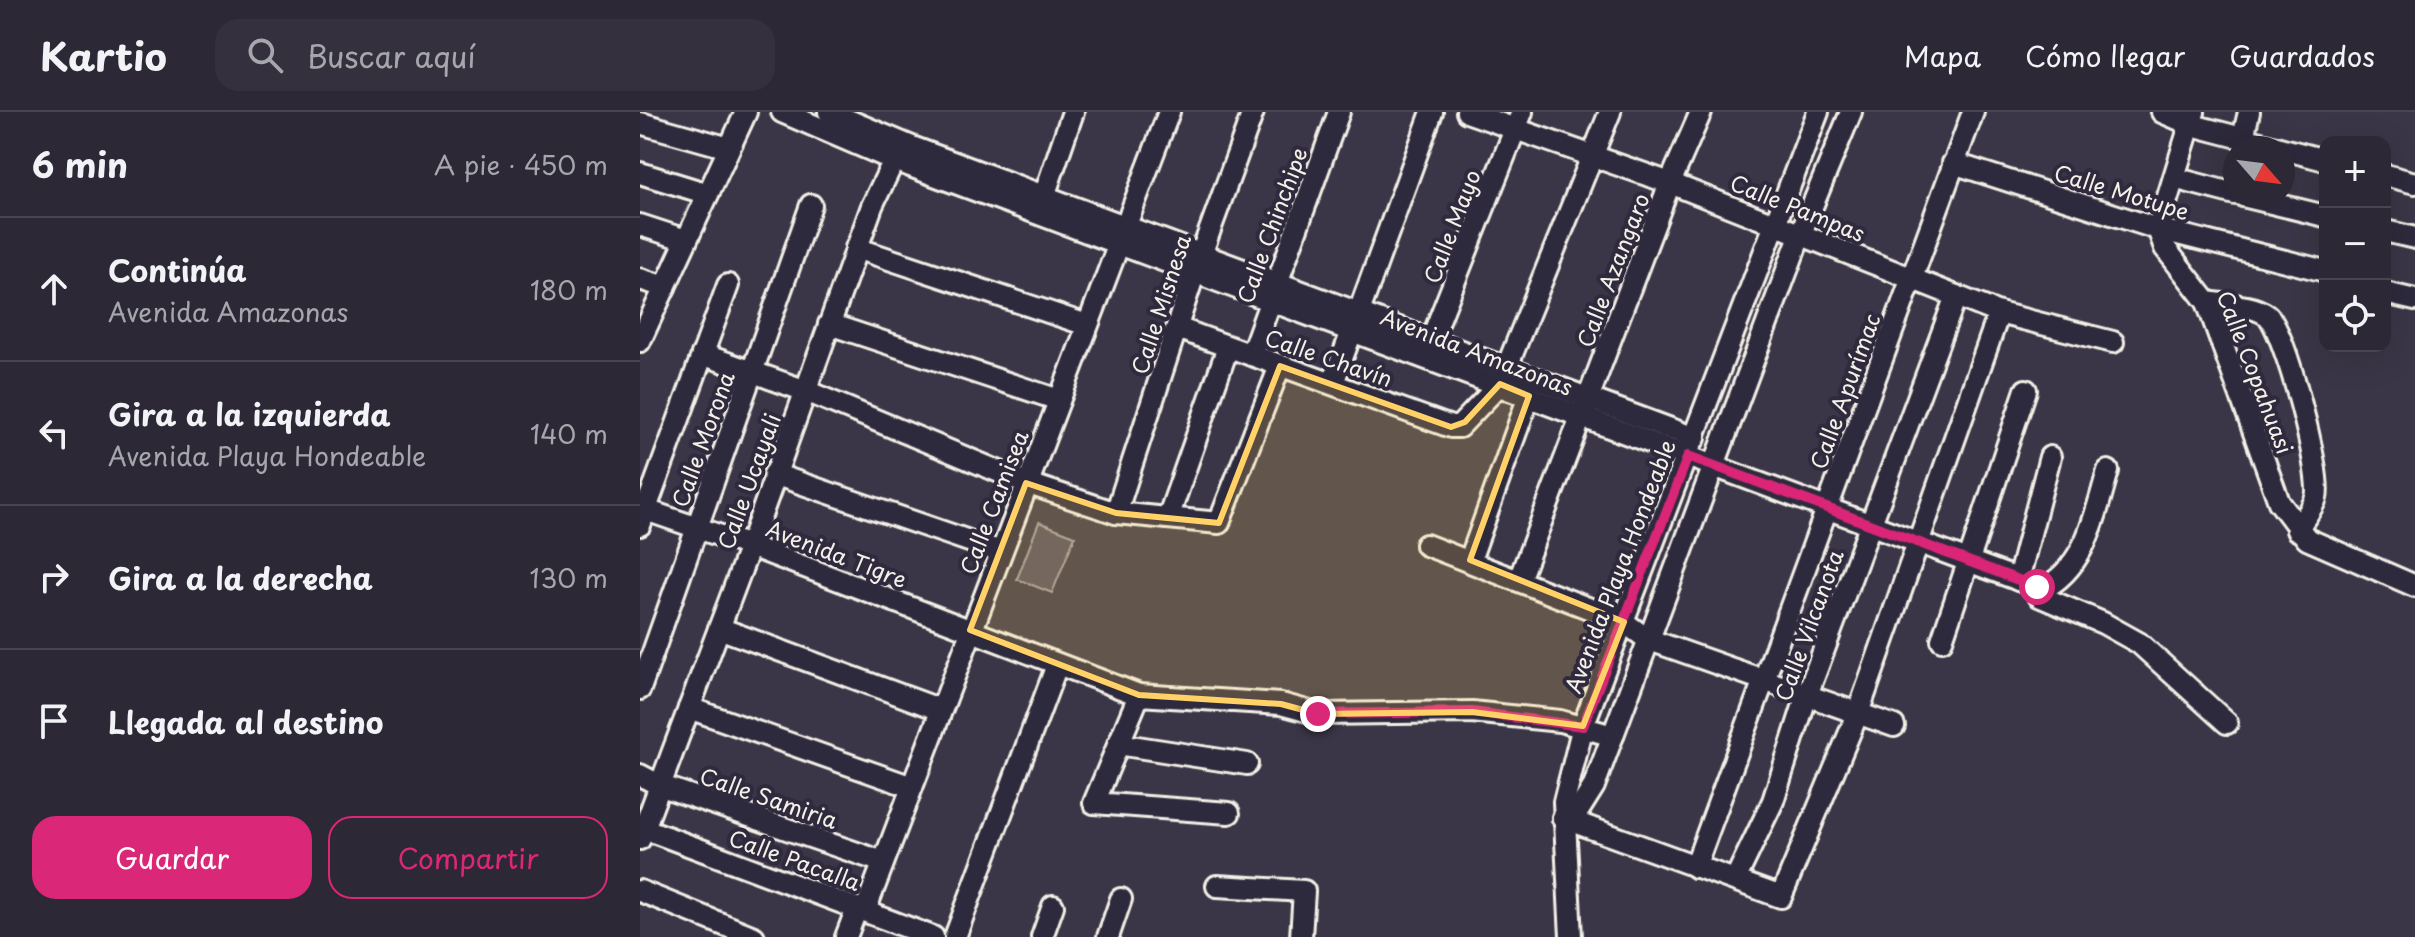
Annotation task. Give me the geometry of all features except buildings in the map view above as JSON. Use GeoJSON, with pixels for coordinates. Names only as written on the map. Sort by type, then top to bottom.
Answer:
{"type":"FeatureCollection","features":[{"type":"Feature","properties":{"kind":"street"},"geometry":{"type":"LineString","coordinates":[[641,336],[746,112]]}},
{"type":"Feature","properties":{"kind":"street","name":"Avenida Amazonas"},"geometry":{"type":"LineString","coordinates":[[782,112],[894,160],[1041,204]]}},
{"type":"Feature","properties":{"kind":"street","name":"Avenida Amazonas"},"geometry":{"type":"LineString","coordinates":[[829,112],[1041,204],[1691,447],[1715,466],[2043,589]]}},
{"type":"Feature","properties":{"kind":"street","name":"Calle Camisea"},"geometry":{"type":"LineString","coordinates":[[846,937],[883,862],[1169,112]]}},
{"type":"Feature","properties":{"kind":"street","name":"Calle Misnesa"},"geometry":{"type":"LineString","coordinates":[[1116,513],[1198,263],[1253,112]]}},
{"type":"Feature","properties":{"kind":"street","name":"Calle Chinchipe"},"geometry":{"type":"LineString","coordinates":[[1251,355],[1339,112]]}},
{"type":"Feature","properties":{"kind":"street"},"geometry":{"type":"LineString","coordinates":[[1333,383],[1432,112]]}},
{"type":"Feature","properties":{"kind":"street","name":"Calle Pampas"},"geometry":{"type":"LineString","coordinates":[[1467,112],[1518,119],[1591,156],[1801,233],[1999,313],[2113,342]]}},
{"type":"Feature","properties":{"kind":"street"},"geometry":{"type":"LineString","coordinates":[[1503,376],[1610,112]]}},
{"type":"Feature","properties":{"kind":"street","name":"Calle Azangaro"},"geometry":{"type":"LineString","coordinates":[[1519,580],[1670,183],[1701,112]]}},
{"type":"Feature","properties":{"kind":"street","name":"Avenida Playa Hondeable"},"geometry":{"type":"LineString","coordinates":[[1571,937],[1563,818],[1583,726],[1818,112]]}},
{"type":"Feature","properties":{"kind":"street"},"geometry":{"type":"LineString","coordinates":[[1563,818],[1577,813],[1586,802],[1613,736],[1801,233],[1851,112]]}},
{"type":"Feature","properties":{"kind":"street","name":"Calle Apurímac"},"geometry":{"type":"LineString","coordinates":[[1695,867],[1973,112]]}},
{"type":"Feature","properties":{"kind":"street"},"geometry":{"type":"LineString","coordinates":[[2162,112],[2193,118],[2238,136]]}},
{"type":"Feature","properties":{"kind":"street"},"geometry":{"type":"LineString","coordinates":[[2243,136],[2249,112]]}},
{"type":"Feature","properties":{"kind":"street"},"geometry":{"type":"LineString","coordinates":[[1041,204],[1070,113]]}},
{"type":"Feature","properties":{"kind":"street"},"geometry":{"type":"LineString","coordinates":[[2158,229],[2193,118]]}},
{"type":"Feature","properties":{"kind":"street","name":"Calle Mayo"},"geometry":{"type":"LineString","coordinates":[[1428,348],[1518,119]]}},
{"type":"Feature","properties":{"kind":"street"},"geometry":{"type":"LineString","coordinates":[[640,123],[729,148]]}},
{"type":"Feature","properties":{"kind":"street"},"geometry":{"type":"LineString","coordinates":[[894,160],[912,147]]}},
{"type":"Feature","properties":{"kind":"street"},"geometry":{"type":"LineString","coordinates":[[2295,152],[2319,158]]}},
{"type":"Feature","properties":{"kind":"street","name":"Calle Ucayali"},"geometry":{"type":"LineString","coordinates":[[641,832],[649,780],[689,708],[856,248],[894,160]]}},
{"type":"Feature","properties":{"kind":"street","name":"Calle Motupe"},"geometry":{"type":"LineString","coordinates":[[1953,163],[2158,229],[2319,269]]}},
{"type":"Feature","properties":{"kind":"street"},"geometry":{"type":"LineString","coordinates":[[640,173],[708,194]]}},
{"type":"Feature","properties":{"kind":"street"},"geometry":{"type":"LineString","coordinates":[[2391,177],[2415,183]]}},
{"type":"Feature","properties":{"kind":"street"},"geometry":{"type":"LineString","coordinates":[[2174,178],[2223,191]]}},
{"type":"Feature","properties":{"kind":"street","name":"Calle Morona"},"geometry":{"type":"LineString","coordinates":[[640,689],[811,205]]}},
{"type":"Feature","properties":{"kind":"street"},"geometry":{"type":"LineString","coordinates":[[2292,208],[2319,215]]}},
{"type":"Feature","properties":{"kind":"street"},"geometry":{"type":"LineString","coordinates":[[640,225],[686,240]]}},
{"type":"Feature","properties":{"kind":"street","name":"Calle Copahuasi"},"geometry":{"type":"LineString","coordinates":[[2158,229],[2165,248],[2207,302],[2279,502],[2297,530],[2307,539],[2415,586]]}},
{"type":"Feature","properties":{"kind":"street"},"geometry":{"type":"LineString","coordinates":[[2391,232],[2415,238]]}},
{"type":"Feature","properties":{"kind":"street"},"geometry":{"type":"LineString","coordinates":[[856,248],[1087,325]]}},
{"type":"Feature","properties":{"kind":"street"},"geometry":{"type":"LineString","coordinates":[[640,279],[665,287]]}},
{"type":"Feature","properties":{"kind":"street"},"geometry":{"type":"LineString","coordinates":[[642,514],[728,285]]}},
{"type":"Feature","properties":{"kind":"street"},"geometry":{"type":"LineString","coordinates":[[2391,294],[2415,300]]}},
{"type":"Feature","properties":{"kind":"street","name":"Calle Vilcanota"},"geometry":{"type":"LineString","coordinates":[[1736,878],[1773,801],[1807,695],[1956,296]]}},
{"type":"Feature","properties":{"kind":"street"},"geometry":{"type":"LineString","coordinates":[[2207,302],[2257,310],[2276,325],[2317,473],[2316,498],[2297,530]]}},
{"type":"Feature","properties":{"kind":"street"},"geometry":{"type":"LineString","coordinates":[[1563,818],[1695,867],[1736,878],[1781,897],[1858,713],[1999,313]]}},
{"type":"Feature","properties":{"kind":"street"},"geometry":{"type":"LineString","coordinates":[[829,324],[1059,400]]}},
{"type":"Feature","properties":{"kind":"street","name":"Calle Chavín"},"geometry":{"type":"LineString","coordinates":[[1177,328],[1451,427],[1465,422],[1503,376]]}},
{"type":"Feature","properties":{"kind":"street"},"geometry":{"type":"LineString","coordinates":[[1168,518],[1228,347]]}},
{"type":"Feature","properties":{"kind":"street"},"geometry":{"type":"LineString","coordinates":[[702,354],[806,391],[1026,483],[1116,513],[1219,523],[1280,366]]}},
{"type":"Feature","properties":{"kind":"street","name":"Avenida Amazonas"},"geometry":{"type":"LineString","coordinates":[[1503,376],[1529,396],[1585,408]]}},
{"type":"Feature","properties":{"kind":"street"},"geometry":{"type":"LineString","coordinates":[[1942,640],[2026,390]]}},
{"type":"Feature","properties":{"kind":"street"},"geometry":{"type":"LineString","coordinates":[[1470,560],[1529,396]]}},
{"type":"Feature","properties":{"kind":"street"},"geometry":{"type":"LineString","coordinates":[[2018,580],[2050,457]]}},
{"type":"Feature","properties":{"kind":"street"},"geometry":{"type":"LineString","coordinates":[[2108,471],[2090,531],[2078,557],[2065,575],[2039,594],[2042,600],[2103,623],[2139,643],[2227,723]]}},
{"type":"Feature","properties":{"kind":"street"},"geometry":{"type":"LineString","coordinates":[[774,474],[1001,552]]}},
{"type":"Feature","properties":{"kind":"street","name":"Avenida Tigre"},"geometry":{"type":"LineString","coordinates":[[642,514],[750,546],[1139,695],[1281,704],[1318,714],[1472,712],[1583,726],[1613,736]]}},
{"type":"Feature","properties":{"kind":"street"},"geometry":{"type":"LineString","coordinates":[[1426,545],[1624,622],[1647,639],[1894,726]]}},
{"type":"Feature","properties":{"kind":"street"},"geometry":{"type":"LineString","coordinates":[[719,628],[941,710]]}},
{"type":"Feature","properties":{"kind":"street"},"geometry":{"type":"LineString","coordinates":[[955,937],[1057,665]]}},
{"type":"Feature","properties":{"kind":"street"},"geometry":{"type":"LineString","coordinates":[[1139,695],[1094,803],[1158,811],[1229,813]]}},
{"type":"Feature","properties":{"kind":"street"},"geometry":{"type":"LineString","coordinates":[[689,708],[912,787]]}},
{"type":"Feature","properties":{"kind":"street"},"geometry":{"type":"LineString","coordinates":[[1118,744],[1247,764]]}},
{"type":"Feature","properties":{"kind":"street","name":"Calle Samiria"},"geometry":{"type":"LineString","coordinates":[[649,780],[883,862]]}},
{"type":"Feature","properties":{"kind":"street","name":"Calle Pacalla"},"geometry":{"type":"LineString","coordinates":[[641,832],[933,937]]}},
{"type":"Feature","properties":{"kind":"street"},"geometry":{"type":"LineString","coordinates":[[1217,886],[1304,891],[1301,937]]}},
{"type":"Feature","properties":{"kind":"street"},"geometry":{"type":"LineString","coordinates":[[640,891],[754,937]]}},
{"type":"Feature","properties":{"kind":"street"},"geometry":{"type":"LineString","coordinates":[[1108,937],[1121,899]]}},
{"type":"Feature","properties":{"kind":"street"},"geometry":{"type":"LineString","coordinates":[[1042,937],[1053,906]]}},
{"type":"Feature","properties":{"kind":"highlighted area"},"geometry":{"type":"Polygon","coordinates":[[[1280,366],[1451,427],[1465,422],[1500,384],[1529,396],[1470,560],[1624,622],[1583,726],[1472,712],[1318,714],[1281,704],[1139,695],[970,630],[1026,483],[1116,513],[1219,523],[1280,366]]]}},
{"type":"Feature","properties":{"kind":"shaded area"},"geometry":{"type":"Polygon","coordinates":[[[1039,522],[1075,536],[1052,593],[1017,579],[1039,522]]]}},
{"type":"Feature","properties":{"kind":"route"},"geometry":{"type":"LineString","coordinates":[[1318,714],[1472,712],[1583,726],[1688,456],[2037,587]]}}]}
